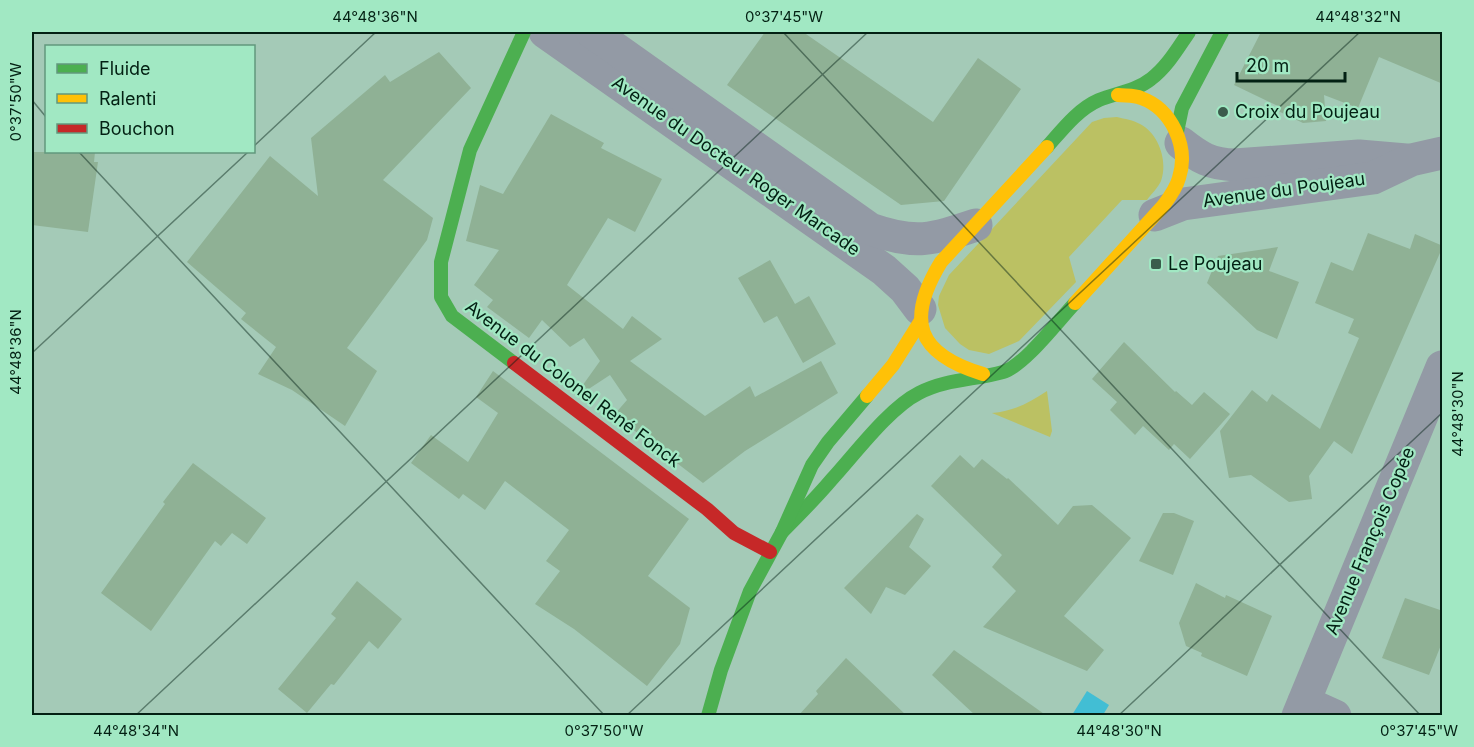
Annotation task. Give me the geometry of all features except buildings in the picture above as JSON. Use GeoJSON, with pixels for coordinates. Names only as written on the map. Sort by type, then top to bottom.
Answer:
{"type":"FeatureCollection","features":[{"type":"Feature","properties":{"kind":"main road","name":"Avenue du Colonel René Fonck"},"geometry":{"type":"LineString","coordinates":[[524,32],[471,150],[441,262],[441,297],[452,316],[707,508],[734,533],[770,552]]}},
{"type":"Feature","properties":{"kind":"main road"},"geometry":{"type":"LineString","coordinates":[[708,716],[721,670],[746,601],[782,532],[812,465],[828,442],[893,365],[920,316],[924,292],[932,275],[1069,123],[1102,99],[1119,95],[1148,81],[1171,59],[1189,32]]}},
{"type":"Feature","properties":{"kind":"main road"},"geometry":{"type":"LineString","coordinates":[[782,532],[831,481],[872,433],[918,393],[933,386],[983,374],[1005,372],[1022,361],[1155,215],[1174,192],[1180,176],[1183,158],[1179,137],[1182,108],[1222,32]]}},
{"type":"Feature","properties":{"kind":"main road"},"geometry":{"type":"LineString","coordinates":[[1119,95],[1139,97],[1157,105],[1179,137]]}},
{"type":"Feature","properties":{"kind":"main road"},"geometry":{"type":"LineString","coordinates":[[920,316],[926,339],[936,351],[948,362],[964,370],[983,374]]}},
{"type":"Feature","properties":{"kind":"street","name":"Avenue du Docteur Roger Marcade"},"geometry":{"type":"LineString","coordinates":[[545,32],[884,270],[905,289],[920,316]]}},
{"type":"Feature","properties":{"kind":"street","name":"Avenue du Docteur Roger Marcade"},"geometry":{"type":"LineString","coordinates":[[592,32],[870,229],[896,238],[916,240],[939,238],[976,225]]}},
{"type":"Feature","properties":{"kind":"street","name":"Avenue du Poujeau"},"geometry":{"type":"LineString","coordinates":[[1179,137],[1199,156],[1216,164],[1235,165],[1359,156],[1411,160]]}},
{"type":"Feature","properties":{"kind":"street","name":"Avenue du Poujeau"},"geometry":{"type":"LineString","coordinates":[[1155,215],[1183,204],[1373,178],[1411,160],[1443,153]]}},
{"type":"Feature","properties":{"kind":"street","name":"Avenue François Copée"},"geometry":{"type":"LineString","coordinates":[[1301,709],[1434,412],[1443,367]]}},
{"type":"Feature","properties":{"kind":"street"},"geometry":{"type":"LineString","coordinates":[[1301,709],[1335,716]]}},
{"type":"Feature","properties":{"kind":"green space"},"geometry":{"type":"Polygon","coordinates":[[[1117,117],[1147,128],[1157,141],[1163,165],[1160,184],[1147,200],[1122,200],[1069,257],[1076,282],[1019,341],[989,354],[969,350],[945,328],[938,305],[939,296],[949,275],[1092,122],[1117,117]]]}},
{"type":"Feature","properties":{"kind":"green space"},"geometry":{"type":"Polygon","coordinates":[[[1047,391],[1052,431],[1050,437],[992,413],[1021,406],[1047,391]]]}},
{"type":"Feature","properties":{"kind":"water"},"geometry":{"type":"Polygon","coordinates":[[[1087,691],[1109,705],[1103,715],[1072,715],[1087,691]]]}},
{"type":"Feature","properties":{"kind":"traffic: fast"},"geometry":{"type":"LineString","coordinates":[[514,363],[452,316],[441,297],[441,262],[470,150],[524,32]]}},
{"type":"Feature","properties":{"kind":"traffic: fast"},"geometry":{"type":"LineString","coordinates":[[1047,147],[1071,120],[1091,104],[1133,89],[1151,79],[1167,63],[1189,32]]}},
{"type":"Feature","properties":{"kind":"traffic: fast"},"geometry":{"type":"LineString","coordinates":[[1177,132],[1182,108],[1222,32]]}},
{"type":"Feature","properties":{"kind":"traffic: fast"},"geometry":{"type":"LineString","coordinates":[[782,532],[896,409],[929,388],[992,375],[1011,368],[1031,352],[1075,303]]}},
{"type":"Feature","properties":{"kind":"traffic: fast"},"geometry":{"type":"LineString","coordinates":[[708,716],[721,670],[750,591],[782,532],[812,465],[828,442],[867,396]]}},
{"type":"Feature","properties":{"kind":"traffic: slow"},"geometry":{"type":"LineString","coordinates":[[1075,303],[1163,206],[1176,186],[1182,166],[1180,142],[1169,120],[1161,111],[1152,103],[1141,98],[1118,95]]}},
{"type":"Feature","properties":{"kind":"traffic: slow"},"geometry":{"type":"LineString","coordinates":[[983,374],[961,366],[931,345],[924,333],[921,318],[923,302],[941,262],[1047,147]]}},
{"type":"Feature","properties":{"kind":"traffic: slow"},"geometry":{"type":"LineString","coordinates":[[867,396],[893,365],[920,322]]}},
{"type":"Feature","properties":{"kind":"traffic: jam"},"geometry":{"type":"LineString","coordinates":[[514,363],[707,509],[734,533],[770,552]]}},
{"type":"Feature","properties":{"kind":"place","name":"Croix du Poujeau"},"geometry":{"type":"Point","coordinates":[1223,112]}},
{"type":"Feature","properties":{"kind":"place","name":"Le Poujeau"},"geometry":{"type":"Point","coordinates":[1156,264]}}]}
